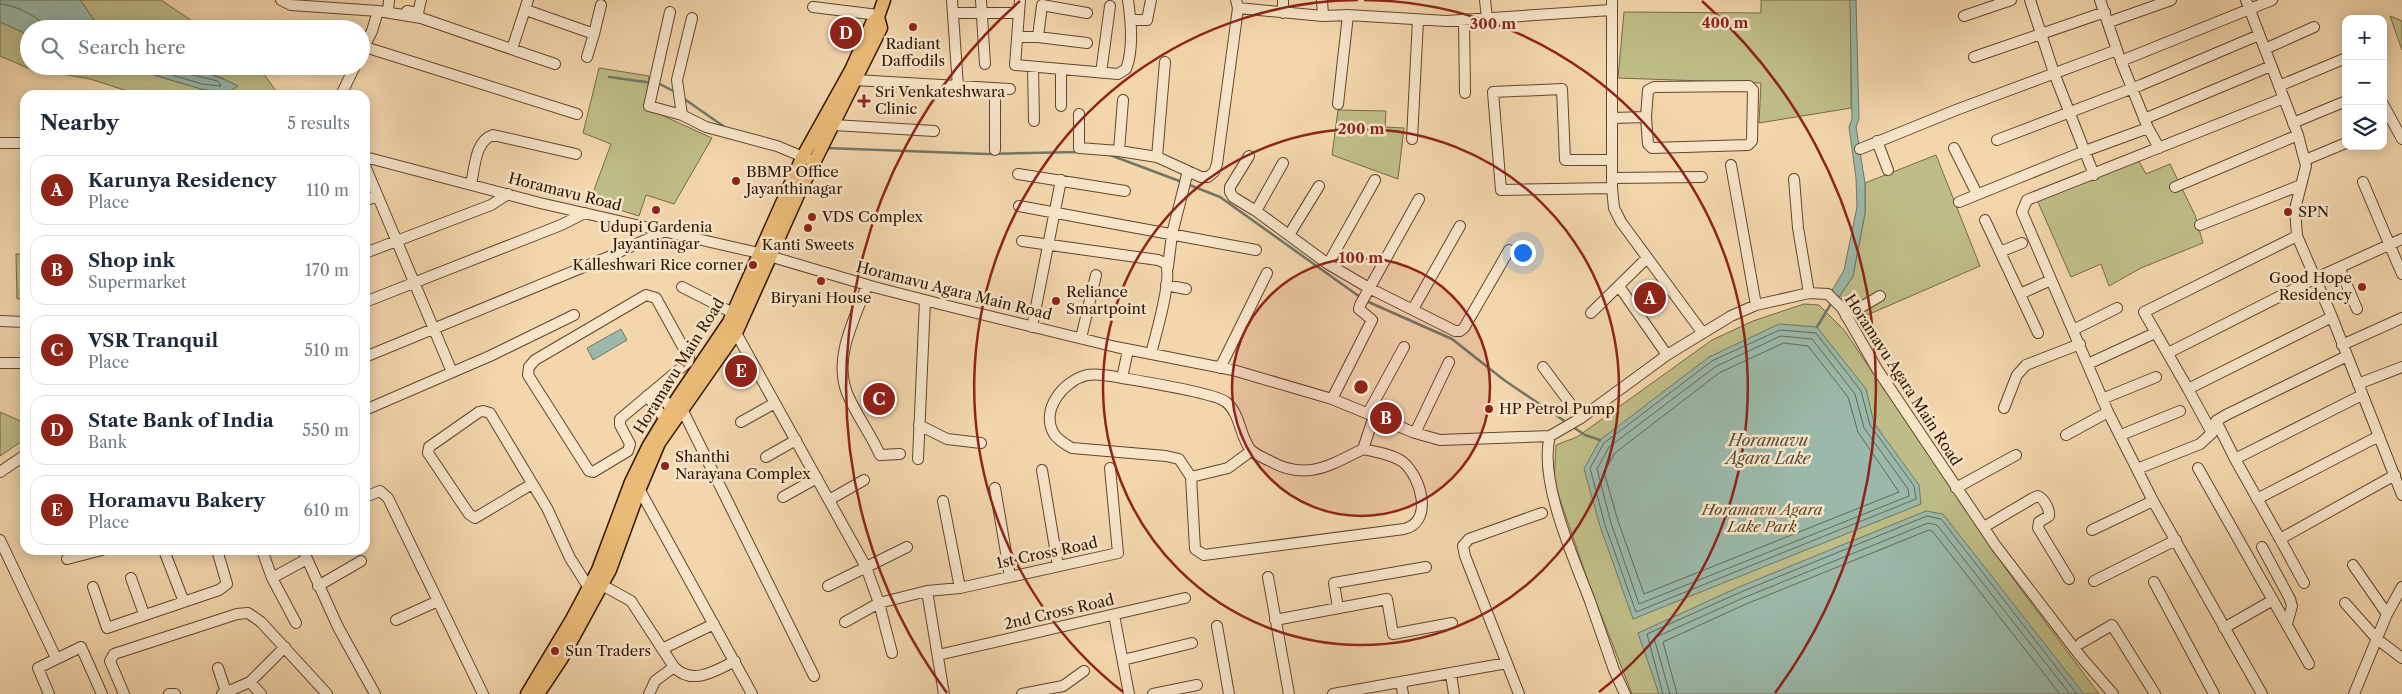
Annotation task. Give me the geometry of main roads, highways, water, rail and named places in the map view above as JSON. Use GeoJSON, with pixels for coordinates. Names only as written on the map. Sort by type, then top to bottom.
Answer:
{"type":"FeatureCollection","features":[{"type":"Feature","properties":{"kind":"main road"},"geometry":{"type":"LineString","coordinates":[[821,138],[884,0]]}},
{"type":"Feature","properties":{"kind":"main road"},"geometry":{"type":"LineString","coordinates":[[821,138],[834,125],[881,28],[878,16]]}},
{"type":"Feature","properties":{"kind":"main road","name":"Horamavu Main Road"},"geometry":{"type":"LineString","coordinates":[[538,694],[562,658],[602,585],[619,547],[636,484],[659,443],[673,412],[736,333],[765,255],[808,156],[821,138]]}},
{"type":"Feature","properties":{"kind":"main road","name":"Horamavu Main Road"},"geometry":{"type":"LineString","coordinates":[[527,694],[598,570],[636,484],[673,412],[733,313],[765,255]]}},
{"type":"Feature","properties":{"kind":"water"},"geometry":{"type":"Polygon","coordinates":[[[0,0],[80,0],[94,20],[20,20],[20,31],[0,22],[0,0]]]}},
{"type":"Feature","properties":{"kind":"water"},"geometry":{"type":"Polygon","coordinates":[[[1850,0],[1856,0],[1859,119],[1856,127],[1865,183],[1865,213],[1853,276],[1839,297],[1831,292],[1844,270],[1857,207],[1856,178],[1849,127],[1852,119],[1850,0]]]}},
{"type":"Feature","properties":{"kind":"water"},"geometry":{"type":"Polygon","coordinates":[[[154,75],[213,75],[238,86],[232,90],[201,89],[154,75]]]}},
{"type":"Feature","properties":{"kind":"water","name":"Horamavu Agara Lake"},"geometry":{"type":"Polygon","coordinates":[[[1779,324],[1817,327],[1866,389],[1874,423],[1919,485],[1921,504],[1633,619],[1600,526],[1584,469],[1600,440],[1709,357],[1779,324]]]}},
{"type":"Feature","properties":{"kind":"water"},"geometry":{"type":"Polygon","coordinates":[[[621,329],[627,340],[593,360],[587,348],[621,329]]]}},
{"type":"Feature","properties":{"kind":"water"},"geometry":{"type":"Polygon","coordinates":[[[1926,511],[1943,514],[2084,694],[1659,694],[1638,633],[1739,587],[1926,511]]]}},
{"type":"Feature","properties":{"kind":"waterway"},"geometry":{"type":"LineString","coordinates":[[609,77],[653,83]]}},
{"type":"Feature","properties":{"kind":"waterway"},"geometry":{"type":"LineString","coordinates":[[658,83],[675,92]]}},
{"type":"Feature","properties":{"kind":"waterway"},"geometry":{"type":"LineString","coordinates":[[683,98],[726,128]]}},
{"type":"Feature","properties":{"kind":"waterway"},"geometry":{"type":"LineString","coordinates":[[826,148],[987,154],[1078,152]]}},
{"type":"Feature","properties":{"kind":"waterway"},"geometry":{"type":"LineString","coordinates":[[1110,155],[1182,182]]}},
{"type":"Feature","properties":{"kind":"waterway"},"geometry":{"type":"LineString","coordinates":[[1187,184],[1220,197],[1360,297]]}},
{"type":"Feature","properties":{"kind":"waterway"},"geometry":{"type":"LineString","coordinates":[[1364,300],[1452,339],[1504,380],[1566,422]]}},
{"type":"Feature","properties":{"kind":"waterway"},"geometry":{"type":"LineString","coordinates":[[1817,327],[1832,302]]}},
{"type":"Feature","properties":{"kind":"waterway"},"geometry":{"type":"LineString","coordinates":[[1573,427],[1585,435],[1600,440]]}},
{"type":"Feature","properties":{"kind":"place","name":"Radiant Daffodils"},"geometry":{"type":"Point","coordinates":[913,27]}},
{"type":"Feature","properties":{"kind":"place","name":"State Bank of India"},"geometry":{"type":"Point","coordinates":[846,33]}},
{"type":"Feature","properties":{"kind":"place","name":"Sri Venkateshwara Clinic"},"geometry":{"type":"Point","coordinates":[864,101]}},
{"type":"Feature","properties":{"kind":"place","name":"BBMP Office Jayanthinagar"},"geometry":{"type":"Point","coordinates":[736,181]}},
{"type":"Feature","properties":{"kind":"place","name":"Udupi Gardenia Jayantinagar"},"geometry":{"type":"Point","coordinates":[656,210]}},
{"type":"Feature","properties":{"kind":"place","name":"SPN"},"geometry":{"type":"Point","coordinates":[2288,212]}},
{"type":"Feature","properties":{"kind":"place","name":"VDS Complex"},"geometry":{"type":"Point","coordinates":[812,217]}},
{"type":"Feature","properties":{"kind":"place","name":"Kanti Sweets"},"geometry":{"type":"Point","coordinates":[808,228]}},
{"type":"Feature","properties":{"kind":"place","name":"Kalleshwari Rice corner"},"geometry":{"type":"Point","coordinates":[753,265]}},
{"type":"Feature","properties":{"kind":"place","name":"Biryani House"},"geometry":{"type":"Point","coordinates":[821,281]}},
{"type":"Feature","properties":{"kind":"place","name":"Good Hope Residency"},"geometry":{"type":"Point","coordinates":[2362,287]}},
{"type":"Feature","properties":{"kind":"place","name":"Karunya Residency"},"geometry":{"type":"Point","coordinates":[1650,298]}},
{"type":"Feature","properties":{"kind":"place","name":"Reliance Smartpoint"},"geometry":{"type":"Point","coordinates":[1056,301]}},
{"type":"Feature","properties":{"kind":"place","name":"Horamavu Bakery"},"geometry":{"type":"Point","coordinates":[741,371]}},
{"type":"Feature","properties":{"kind":"place","name":"VSR Tranquil"},"geometry":{"type":"Point","coordinates":[879,399]}},
{"type":"Feature","properties":{"kind":"place","name":"HP Petrol Pump"},"geometry":{"type":"Point","coordinates":[1489,409]}},
{"type":"Feature","properties":{"kind":"place","name":"Shop ink"},"geometry":{"type":"Point","coordinates":[1386,418]}},
{"type":"Feature","properties":{"kind":"place","name":"Shanthi Narayana Complex"},"geometry":{"type":"Point","coordinates":[665,466]}},
{"type":"Feature","properties":{"kind":"place","name":"Sun Traders"},"geometry":{"type":"Point","coordinates":[555,651]}},
{"type":"Feature","properties":{"kind":"park label","name":"Horamavu Agara Lake Park"},"geometry":{"type":"Point","coordinates":[1762,518]}}]}
